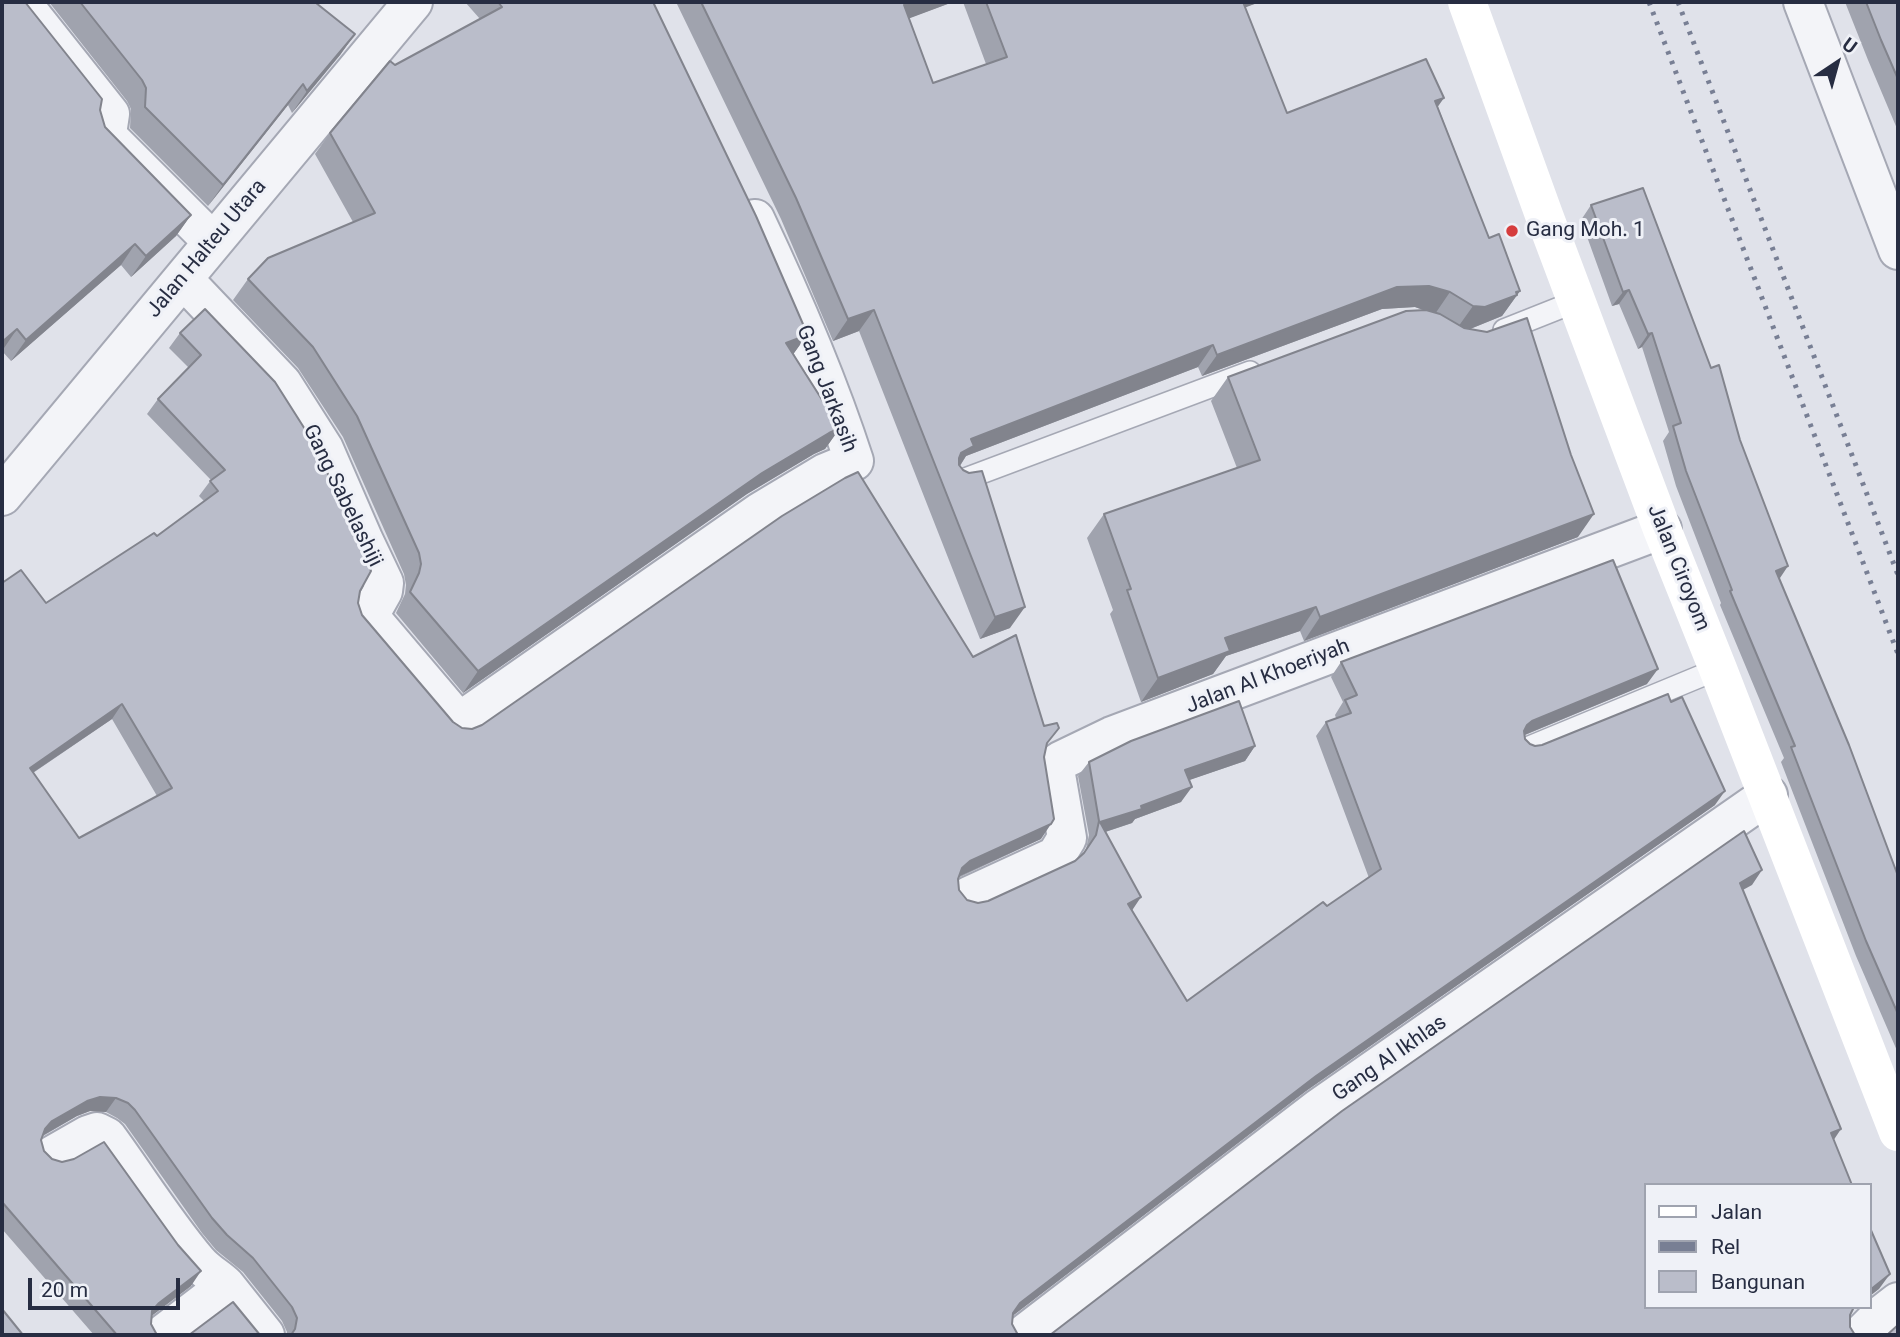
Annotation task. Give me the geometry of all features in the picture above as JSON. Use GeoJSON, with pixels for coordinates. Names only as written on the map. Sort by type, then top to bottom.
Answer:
{"type":"FeatureCollection","features":[{"type":"Feature","properties":{"kind":"main road","name":"Jalan Ciroyom"},"geometry":{"type":"LineString","coordinates":[[1467,2],[1662,529],[1898,1132]]}},
{"type":"Feature","properties":{"kind":"street"},"geometry":{"type":"LineString","coordinates":[[20,2],[110,114],[108,138],[213,242]]}},
{"type":"Feature","properties":{"kind":"street"},"geometry":{"type":"LineString","coordinates":[[1804,2],[1898,250]]}},
{"type":"Feature","properties":{"kind":"street","name":"Jalan Halteu Utara"},"geometry":{"type":"LineString","coordinates":[[2,496],[183,279],[403,5]]}},
{"type":"Feature","properties":{"kind":"street","name":"Gang Jarkasih"},"geometry":{"type":"LineString","coordinates":[[459,722],[760,512],[825,474],[854,461],[783,279],[743,194]]}},
{"type":"Feature","properties":{"kind":"street","name":"Gang Sabelashiji"},"geometry":{"type":"LineString","coordinates":[[183,279],[282,383],[324,449],[384,583],[383,591],[369,617],[459,722]]}},
{"type":"Feature","properties":{"kind":"street","name":"Jalan Al Khoeriyah"},"geometry":{"type":"LineString","coordinates":[[969,895],[1056,856],[1067,838],[1055,769],[1060,761],[1125,731],[1662,529]]}},
{"type":"Feature","properties":{"kind":"street","name":"Gang Al Ikhlas"},"geometry":{"type":"LineString","coordinates":[[1023,1335],[1319,1108],[1768,795]]}},
{"type":"Feature","properties":{"kind":"street"},"geometry":{"type":"LineString","coordinates":[[53,1155],[88,1135],[97,1132],[107,1137],[197,1262],[226,1286],[264,1335]]}},
{"type":"Feature","properties":{"kind":"street"},"geometry":{"type":"LineString","coordinates":[[162,1335],[226,1286]]}},
{"type":"Feature","properties":{"kind":"street"},"geometry":{"type":"LineString","coordinates":[[1861,1335],[1898,1302]]}},
{"type":"Feature","properties":{"kind":"lane"},"geometry":{"type":"LineString","coordinates":[[1484,337],[1577,301]]}},
{"type":"Feature","properties":{"kind":"lane"},"geometry":{"type":"LineString","coordinates":[[957,482],[1270,365]]}},
{"type":"Feature","properties":{"kind":"lane"},"geometry":{"type":"LineString","coordinates":[[1527,748],[1718,669]]}},
{"type":"Feature","properties":{"kind":"building"},"geometry":{"type":"Polygon","coordinates":[[[2,2],[25,2],[102,99],[100,110],[105,127],[191,215],[146,256],[135,244],[26,340],[17,329],[2,342],[2,2]]]}},
{"type":"Feature","properties":{"kind":"building"},"geometry":{"type":"Polygon","coordinates":[[[80,2],[317,2],[355,34],[307,91],[303,84],[223,185],[145,107],[146,88],[142,80],[80,2]]]}},
{"type":"Feature","properties":{"kind":"building"},"geometry":{"type":"Polygon","coordinates":[[[498,2],[653,2],[756,216],[806,331],[807,335],[786,343],[840,428],[762,473],[478,671],[410,592],[419,573],[419,553],[357,416],[313,347],[248,279],[268,258],[375,213],[330,133],[390,61],[395,65],[502,7],[498,2]]]}},
{"type":"Feature","properties":{"kind":"building"},"geometry":{"type":"Polygon","coordinates":[[[701,2],[912,2],[904,5],[933,83],[1007,57],[986,2],[1243,2],[1287,113],[1426,59],[1444,98],[1435,101],[1489,238],[1499,234],[1520,291],[1516,292],[1517,295],[1485,307],[1473,306],[1450,292],[1429,286],[1397,287],[1217,355],[1213,345],[971,439],[974,446],[961,453],[959,465],[969,473],[982,471],[1025,607],[995,617],[874,310],[848,319],[796,198],[701,2]]]}},
{"type":"Feature","properties":{"kind":"building"},"geometry":{"type":"Polygon","coordinates":[[[1866,2],[1898,2],[1898,79],[1881,40],[1866,2]]]}},
{"type":"Feature","properties":{"kind":"building"},"geometry":{"type":"Polygon","coordinates":[[[1643,188],[1711,368],[1719,365],[1740,440],[1788,566],[1776,571],[1849,745],[1898,876],[1898,1014],[1866,941],[1791,747],[1795,746],[1730,591],[1732,590],[1686,471],[1673,426],[1681,423],[1652,333],[1648,334],[1629,290],[1623,292],[1591,205],[1643,188]]]}},
{"type":"Feature","properties":{"kind":"building"},"geometry":{"type":"Polygon","coordinates":[[[205,309],[275,382],[315,445],[371,571],[360,591],[358,603],[362,615],[453,722],[462,728],[472,729],[482,725],[782,516],[858,472],[973,657],[1016,635],[1044,726],[1057,723],[1059,728],[1047,743],[1044,757],[1054,819],[1051,824],[970,861],[962,868],[958,879],[959,890],[967,900],[978,903],[988,901],[1075,861],[1084,853],[1096,835],[1099,821],[1089,762],[1131,741],[1239,701],[1255,746],[1185,770],[1192,787],[1141,806],[1142,809],[1100,822],[1141,897],[1128,904],[1187,1001],[1323,902],[1327,906],[1381,869],[1326,722],[1351,713],[1345,700],[1357,695],[1341,662],[1613,560],[1658,669],[1532,721],[1524,731],[1525,739],[1535,746],[1542,745],[1668,694],[1671,702],[1682,697],[1725,791],[1316,1076],[1020,1303],[1013,1313],[1012,1324],[1018,1335],[291,1335],[297,1318],[292,1307],[253,1258],[212,1218],[135,1110],[128,1103],[116,1098],[100,1097],[87,1101],[52,1121],[41,1140],[44,1151],[52,1159],[62,1162],[74,1159],[104,1142],[178,1245],[201,1271],[152,1311],[151,1324],[157,1335],[117,1335],[2,1202],[2,583],[21,570],[46,603],[154,533],[157,536],[218,491],[210,481],[225,470],[158,399],[201,355],[180,333],[205,309]],[[122,704],[30,768],[79,838],[172,788],[122,704]]]}},
{"type":"Feature","properties":{"kind":"building"},"geometry":{"type":"Polygon","coordinates":[[[1426,310],[1440,314],[1464,328],[1487,332],[1527,318],[1571,455],[1594,514],[1320,617],[1316,607],[1225,638],[1230,651],[1158,678],[1127,590],[1131,589],[1104,514],[1260,460],[1228,377],[1406,311],[1426,310]]]}},
{"type":"Feature","properties":{"kind":"building"},"geometry":{"type":"Polygon","coordinates":[[[1744,831],[1762,870],[1740,883],[1841,1129],[1831,1133],[1851,1183],[1644,1183],[1644,1309],[1853,1309],[1850,1327],[1855,1335],[1050,1335],[1342,1111],[1744,831]]]}},
{"type":"Feature","properties":{"kind":"building"},"geometry":{"type":"Polygon","coordinates":[[[1872,1233],[1890,1274],[1872,1288],[1872,1233]]]}},
{"type":"Feature","properties":{"kind":"building"},"geometry":{"type":"Polygon","coordinates":[[[233,1302],[260,1335],[189,1335],[233,1302]]]}},
{"type":"Feature","properties":{"kind":"building"},"geometry":{"type":"Polygon","coordinates":[[[2,1309],[23,1335],[2,1335],[2,1309]]]}},
{"type":"Feature","properties":{"kind":"building"},"geometry":{"type":"Polygon","coordinates":[[[1898,1325],[1898,1335],[1887,1335],[1898,1325]]]}},
{"type":"Feature","properties":{"kind":"railway"},"geometry":{"type":"LineString","coordinates":[[1649,2],[1898,654]]}},
{"type":"Feature","properties":{"kind":"railway"},"geometry":{"type":"LineString","coordinates":[[1678,2],[1898,575]]}},
{"type":"Feature","properties":{"kind":"place","name":"Gang Moh. 1"},"geometry":{"type":"Point","coordinates":[1512,231]}}]}
